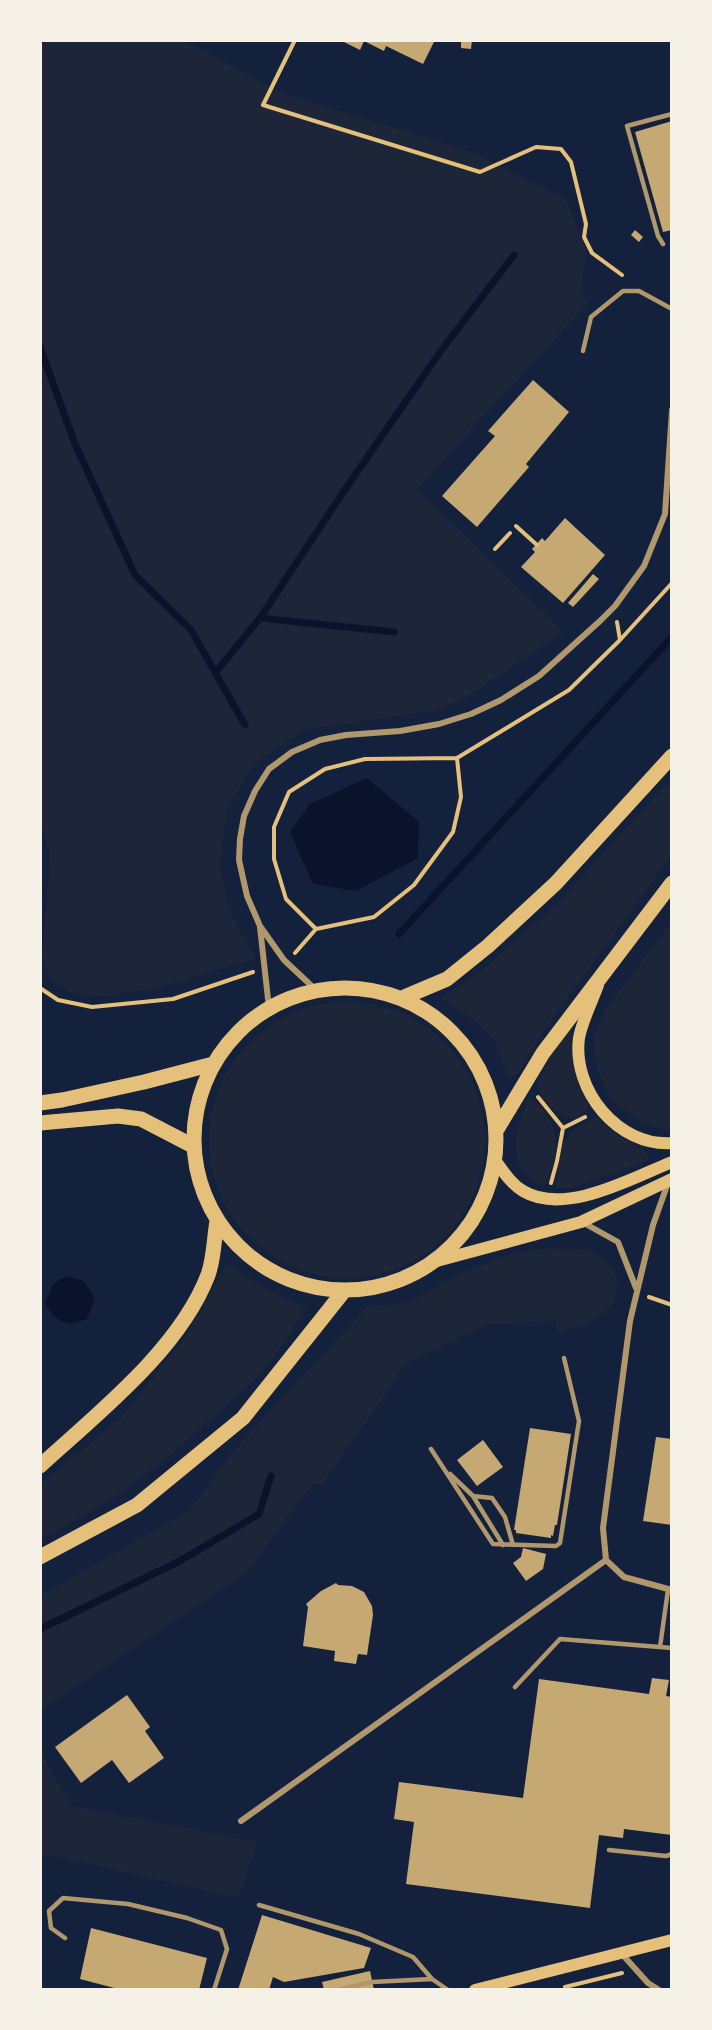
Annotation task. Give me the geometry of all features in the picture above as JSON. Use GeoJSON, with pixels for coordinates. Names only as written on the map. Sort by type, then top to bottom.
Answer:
{"type":"FeatureCollection","features":[{"type":"Feature","properties":{"kind":"main road"},"geometry":{"type":"LineString","coordinates":[[402,998],[447,979],[488,946],[556,883],[672,756]]}},
{"type":"Feature","properties":{"kind":"main road"},"geometry":{"type":"LineString","coordinates":[[496,1131],[543,1053],[672,883]]}},
{"type":"Feature","properties":{"kind":"main road"},"geometry":{"type":"LineString","coordinates":[[601,976],[579,1037],[579,1060],[584,1081],[601,1110],[619,1128],[641,1141],[672,1143]]}},
{"type":"Feature","properties":{"kind":"main road"},"geometry":{"type":"LineString","coordinates":[[345,987],[374,990],[402,998],[439,1020],[468,1051],[488,1089],[496,1131],[495,1160],[488,1190],[475,1218],[456,1242],[433,1262],[406,1278],[375,1287],[344,1291],[306,1286],[272,1272],[241,1250],[217,1221],[205,1198],[196,1172],[193,1146],[196,1108],[201,1090],[213,1064],[237,1032],[269,1008],[291,997],[316,990],[345,987]]}},
{"type":"Feature","properties":{"kind":"main road"},"geometry":{"type":"LineString","coordinates":[[40,1103],[63,1101],[213,1064]]}},
{"type":"Feature","properties":{"kind":"main road"},"geometry":{"type":"LineString","coordinates":[[40,1123],[129,1117],[141,1119],[193,1146]]}},
{"type":"Feature","properties":{"kind":"main road"},"geometry":{"type":"LineString","coordinates":[[495,1160],[522,1191],[546,1200],[583,1197],[672,1162]]}},
{"type":"Feature","properties":{"kind":"main road"},"geometry":{"type":"LineString","coordinates":[[433,1262],[581,1222],[671,1179]]}},
{"type":"Feature","properties":{"kind":"main road"},"geometry":{"type":"LineString","coordinates":[[40,1466],[130,1384],[185,1321],[209,1274],[217,1221]]}},
{"type":"Feature","properties":{"kind":"main road"},"geometry":{"type":"LineString","coordinates":[[40,1557],[137,1505],[243,1418],[344,1291]]}},
{"type":"Feature","properties":{"kind":"main road"},"geometry":{"type":"LineString","coordinates":[[475,1989],[672,1940]]}},
{"type":"Feature","properties":{"kind":"street"},"geometry":{"type":"LineString","coordinates":[[316,990],[284,960],[260,926],[247,896],[239,860],[240,839],[244,816],[255,791],[269,769],[292,752],[320,740],[439,724],[471,714],[501,700],[539,676],[615,606],[644,566],[665,514],[672,410]]}},
{"type":"Feature","properties":{"kind":"street"},"geometry":{"type":"LineString","coordinates":[[260,926],[269,1008]]}},
{"type":"Feature","properties":{"kind":"street"},"geometry":{"type":"LineString","coordinates":[[670,1590],[624,1577],[606,1560],[603,1528],[636,1288],[663,1192],[671,1179]]}},
{"type":"Feature","properties":{"kind":"street"},"geometry":{"type":"LineString","coordinates":[[581,1222],[618,1242],[636,1288]]}},
{"type":"Feature","properties":{"kind":"street"},"geometry":{"type":"LineString","coordinates":[[241,1821],[606,1560]]}},
{"type":"Feature","properties":{"kind":"street"},"geometry":{"type":"LineString","coordinates":[[621,1953],[648,1983],[659,1989]]}},
{"type":"Feature","properties":{"kind":"lane"},"geometry":{"type":"LineString","coordinates":[[663,244],[658,236],[627,126],[672,114]]}},
{"type":"Feature","properties":{"kind":"lane"},"geometry":{"type":"LineString","coordinates":[[583,351],[591,317],[623,291],[639,291],[672,309]]}},
{"type":"Feature","properties":{"kind":"lane"},"geometry":{"type":"LineString","coordinates":[[431,1449],[494,1544],[556,1546],[560,1543],[579,1421],[564,1358]]}},
{"type":"Feature","properties":{"kind":"lane"},"geometry":{"type":"LineString","coordinates":[[444,1468],[474,1496],[503,1545]]}},
{"type":"Feature","properties":{"kind":"lane"},"geometry":{"type":"LineString","coordinates":[[474,1496],[492,1498],[505,1517],[513,1545]]}},
{"type":"Feature","properties":{"kind":"lane"},"geometry":{"type":"LineString","coordinates":[[660,1647],[670,1590]]}},
{"type":"Feature","properties":{"kind":"lane"},"geometry":{"type":"LineString","coordinates":[[515,1687],[560,1639],[672,1648]]}},
{"type":"Feature","properties":{"kind":"lane"},"geometry":{"type":"LineString","coordinates":[[609,1850],[666,1856],[672,1854]]}},
{"type":"Feature","properties":{"kind":"lane"},"geometry":{"type":"LineString","coordinates":[[65,1938],[51,1928],[49,1911],[63,1898],[128,1904],[187,1918],[221,1930],[227,1949],[214,1989]]}},
{"type":"Feature","properties":{"kind":"lane"},"geometry":{"type":"LineString","coordinates":[[259,1905],[359,1934],[413,1957],[432,1979],[448,1989]]}},
{"type":"Feature","properties":{"kind":"lane"},"geometry":{"type":"LineString","coordinates":[[337,1989],[372,1982],[432,1979]]}},
{"type":"Feature","properties":{"kind":"path"},"geometry":{"type":"LineString","coordinates":[[295,40],[263,105],[480,172],[536,147],[561,149],[570,162],[586,224],[584,237],[592,253],[622,275]]}},
{"type":"Feature","properties":{"kind":"path"},"geometry":{"type":"LineString","coordinates":[[516,526],[537,544]]}},
{"type":"Feature","properties":{"kind":"path"},"geometry":{"type":"LineString","coordinates":[[495,549],[510,533]]}},
{"type":"Feature","properties":{"kind":"path"},"geometry":{"type":"LineString","coordinates":[[316,929],[286,899],[274,859],[273,827],[289,792],[325,769],[365,759],[457,758],[569,690],[620,640],[672,583]]}},
{"type":"Feature","properties":{"kind":"path"},"geometry":{"type":"LineString","coordinates":[[284,960],[295,952],[316,929],[374,917],[414,885],[453,832],[461,796],[457,758]]}},
{"type":"Feature","properties":{"kind":"path"},"geometry":{"type":"LineString","coordinates":[[40,988],[58,1000],[92,1007],[173,999],[265,969]]}},
{"type":"Feature","properties":{"kind":"path"},"geometry":{"type":"LineString","coordinates":[[531,1090],[563,1128],[601,1110]]}},
{"type":"Feature","properties":{"kind":"path"},"geometry":{"type":"LineString","coordinates":[[646,1295],[672,1305]]}},
{"type":"Feature","properties":{"kind":"path"},"geometry":{"type":"LineString","coordinates":[[556,1989],[635,1970]]}},
{"type":"Feature","properties":{"kind":"shaded area"},"geometry":{"type":"Polygon","coordinates":[[[40,41],[185,41],[282,93],[472,152],[565,199],[587,252],[580,287],[588,303],[417,489],[564,632],[464,699],[433,711],[305,730],[255,763],[228,807],[219,862],[229,908],[255,959],[153,989],[98,997],[68,992],[51,978],[42,961],[50,852],[40,825],[40,41]]]}},
{"type":"Feature","properties":{"kind":"shaded area"},"geometry":{"type":"Polygon","coordinates":[[[367,778],[419,822],[418,858],[356,891],[313,884],[290,832],[310,804],[367,778]]]}},
{"type":"Feature","properties":{"kind":"shaded area"},"geometry":{"type":"Polygon","coordinates":[[[671,779],[671,856],[540,1036],[519,1073],[509,1078],[494,1039],[477,1023],[441,998],[481,971],[558,903],[671,779]]]}},
{"type":"Feature","properties":{"kind":"shaded area"},"geometry":{"type":"Polygon","coordinates":[[[671,922],[672,1132],[641,1123],[609,1098],[595,1062],[595,1035],[607,1008],[671,922]]]}},
{"type":"Feature","properties":{"kind":"shaded area"},"geometry":{"type":"Polygon","coordinates":[[[347,1002],[374,1005],[400,1013],[423,1026],[444,1043],[461,1064],[474,1087],[482,1113],[485,1140],[482,1167],[474,1193],[461,1216],[444,1237],[423,1254],[400,1267],[374,1275],[347,1278],[320,1275],[294,1267],[271,1254],[250,1237],[233,1216],[220,1193],[212,1167],[209,1140],[212,1113],[220,1087],[233,1064],[250,1043],[271,1026],[294,1013],[320,1005],[347,1002]]]}},
{"type":"Feature","properties":{"kind":"shaded area"},"geometry":{"type":"Polygon","coordinates":[[[569,1030],[572,1030],[571,1050],[574,1068],[588,1110],[572,1118],[555,1110],[545,1100],[539,1083],[547,1063],[569,1030]]]}},
{"type":"Feature","properties":{"kind":"shaded area"},"geometry":{"type":"Polygon","coordinates":[[[529,1097],[547,1116],[553,1127],[555,1138],[553,1163],[543,1187],[522,1168],[517,1158],[519,1123],[529,1097]]]}},
{"type":"Feature","properties":{"kind":"shaded area"},"geometry":{"type":"Polygon","coordinates":[[[596,1117],[612,1132],[645,1151],[650,1160],[571,1188],[557,1189],[555,1184],[564,1143],[574,1130],[596,1117]]]}},
{"type":"Feature","properties":{"kind":"shaded area"},"geometry":{"type":"Polygon","coordinates":[[[550,1248],[587,1250],[602,1258],[610,1266],[617,1284],[613,1303],[606,1312],[592,1321],[557,1333],[556,1321],[485,1325],[407,1363],[322,1485],[313,1483],[248,1572],[41,1710],[41,1595],[190,1510],[234,1450],[367,1307],[408,1302],[468,1270],[513,1254],[550,1248]]]}},
{"type":"Feature","properties":{"kind":"shaded area"},"geometry":{"type":"Polygon","coordinates":[[[227,1263],[266,1288],[308,1307],[260,1374],[175,1452],[121,1493],[41,1540],[41,1483],[120,1419],[185,1337],[227,1263]]]}},
{"type":"Feature","properties":{"kind":"shaded area"},"geometry":{"type":"Polygon","coordinates":[[[66,1276],[84,1281],[95,1299],[87,1319],[73,1323],[63,1322],[45,1304],[53,1284],[66,1276]]]}},
{"type":"Feature","properties":{"kind":"shaded area"},"geometry":{"type":"Polygon","coordinates":[[[40,1751],[72,1806],[257,1842],[239,1898],[59,1857],[41,1857],[40,1751]]]}},
{"type":"Feature","properties":{"kind":"building"},"geometry":{"type":"Polygon","coordinates":[[[345,40],[435,40],[423,64],[386,46],[384,51],[364,41],[360,50],[344,42],[345,40]]]}},
{"type":"Feature","properties":{"kind":"building"},"geometry":{"type":"Polygon","coordinates":[[[461,40],[472,40],[471,49],[461,48],[461,40]]]}},
{"type":"Feature","properties":{"kind":"building"},"geometry":{"type":"Polygon","coordinates":[[[672,121],[672,230],[663,232],[635,132],[672,121]]]}},
{"type":"Feature","properties":{"kind":"building"},"geometry":{"type":"Polygon","coordinates":[[[635,230],[643,237],[639,242],[631,235],[635,230]]]}},
{"type":"Feature","properties":{"kind":"building"},"geometry":{"type":"Polygon","coordinates":[[[533,380],[569,412],[526,464],[529,467],[477,527],[442,496],[495,436],[488,431],[533,380]]]}},
{"type":"Feature","properties":{"kind":"building"},"geometry":{"type":"Polygon","coordinates":[[[565,518],[605,555],[563,603],[521,567],[535,552],[532,549],[542,538],[545,541],[565,518]]]}},
{"type":"Feature","properties":{"kind":"building"},"geometry":{"type":"Polygon","coordinates":[[[593,574],[599,579],[573,607],[568,603],[593,574]]]}},
{"type":"Feature","properties":{"kind":"building"},"geometry":{"type":"Polygon","coordinates":[[[530,1428],[571,1434],[557,1525],[555,1525],[551,1538],[516,1533],[514,1530],[530,1428]]]}},
{"type":"Feature","properties":{"kind":"building"},"geometry":{"type":"Polygon","coordinates":[[[656,1437],[672,1439],[672,1525],[643,1521],[656,1437]]]}},
{"type":"Feature","properties":{"kind":"building"},"geometry":{"type":"Polygon","coordinates":[[[483,1440],[503,1467],[477,1486],[457,1460],[483,1440]]]}},
{"type":"Feature","properties":{"kind":"building"},"geometry":{"type":"Polygon","coordinates":[[[523,1548],[546,1554],[543,1569],[526,1581],[513,1563],[521,1557],[523,1548]]]}},
{"type":"Feature","properties":{"kind":"building"},"geometry":{"type":"Polygon","coordinates":[[[336,1583],[352,1586],[364,1592],[372,1606],[373,1615],[367,1655],[358,1654],[356,1664],[334,1661],[335,1651],[303,1646],[308,1607],[306,1604],[321,1591],[336,1583]]]}},
{"type":"Feature","properties":{"kind":"building"},"geometry":{"type":"Polygon","coordinates":[[[652,1678],[669,1680],[666,1696],[672,1697],[672,1835],[624,1829],[623,1838],[599,1835],[590,1908],[406,1884],[414,1822],[394,1819],[399,1782],[523,1798],[539,1679],[649,1694],[652,1678]]]}},
{"type":"Feature","properties":{"kind":"building"},"geometry":{"type":"Polygon","coordinates":[[[127,1695],[150,1727],[145,1731],[164,1758],[129,1783],[112,1760],[81,1783],[55,1747],[127,1695]]]}},
{"type":"Feature","properties":{"kind":"building"},"geometry":{"type":"Polygon","coordinates":[[[262,1915],[371,1948],[364,1968],[284,1982],[273,1977],[269,1990],[238,1990],[262,1915]]]}},
{"type":"Feature","properties":{"kind":"building"},"geometry":{"type":"Polygon","coordinates":[[[91,1928],[207,1958],[199,1990],[122,1990],[80,1979],[91,1928]]]}},
{"type":"Feature","properties":{"kind":"building"},"geometry":{"type":"Polygon","coordinates":[[[370,1971],[374,1990],[324,1990],[322,1982],[370,1971]]]}},
{"type":"Feature","properties":{"kind":"waterway"},"geometry":{"type":"LineString","coordinates":[[215,673],[260,618],[440,352],[514,255]]}},
{"type":"Feature","properties":{"kind":"waterway"},"geometry":{"type":"LineString","coordinates":[[40,347],[75,444],[135,575],[191,630],[245,725]]}},
{"type":"Feature","properties":{"kind":"waterway"},"geometry":{"type":"LineString","coordinates":[[260,618],[394,632]]}},
{"type":"Feature","properties":{"kind":"waterway"},"geometry":{"type":"LineString","coordinates":[[399,934],[672,637]]}},
{"type":"Feature","properties":{"kind":"waterway"},"geometry":{"type":"LineString","coordinates":[[40,1629],[178,1562],[259,1514],[271,1476]]}}]}
